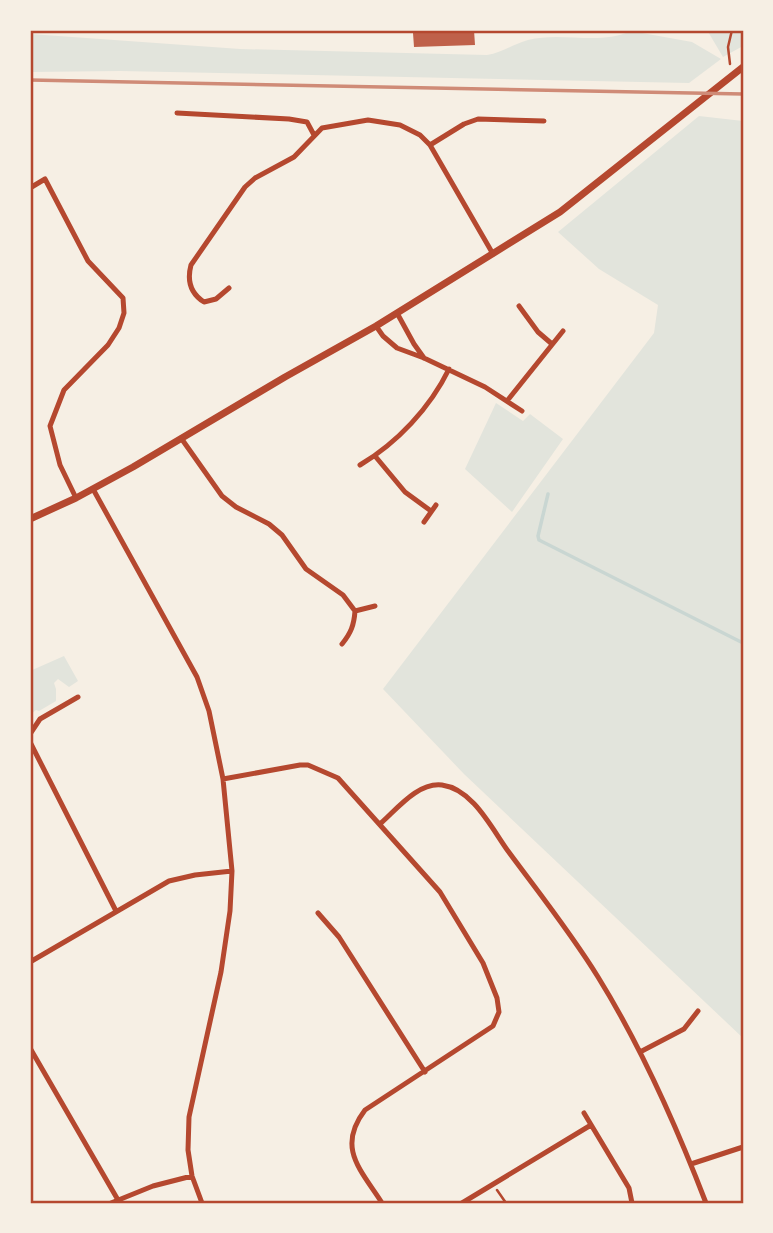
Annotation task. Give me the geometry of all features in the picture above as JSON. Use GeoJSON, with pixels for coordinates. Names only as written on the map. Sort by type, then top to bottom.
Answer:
{"type":"FeatureCollection","features":[{"type":"Feature","properties":{"kind":"street"},"geometry":{"type":"LineString","coordinates":[[30,519],[93,489],[376,326],[560,212],[743,66]]}},
{"type":"Feature","properties":{"kind":"street"},"geometry":{"type":"LineString","coordinates":[[177,113],[289,119],[307,122],[314,135]]}},
{"type":"Feature","properties":{"kind":"street"},"geometry":{"type":"LineString","coordinates":[[430,145],[464,124],[478,119],[544,121]]}},
{"type":"Feature","properties":{"kind":"street"},"geometry":{"type":"LineString","coordinates":[[229,288],[216,299],[204,302],[197,298],[191,288],[188,275],[191,265],[245,187],[255,178],[294,158],[322,128],[368,120],[400,125],[421,135],[430,145],[493,254]]}},
{"type":"Feature","properties":{"kind":"street"},"geometry":{"type":"LineString","coordinates":[[30,188],[45,180],[88,261],[123,298],[124,313],[119,328],[108,345],[64,390],[50,426],[60,465],[76,498]]}},
{"type":"Feature","properties":{"kind":"street"},"geometry":{"type":"LineString","coordinates":[[519,306],[538,332],[552,344]]}},
{"type":"Feature","properties":{"kind":"street"},"geometry":{"type":"LineString","coordinates":[[397,313],[424,358]]}},
{"type":"Feature","properties":{"kind":"street"},"geometry":{"type":"LineString","coordinates":[[376,326],[397,348],[485,387],[522,411]]}},
{"type":"Feature","properties":{"kind":"street"},"geometry":{"type":"LineString","coordinates":[[507,401],[562,331]]}},
{"type":"Feature","properties":{"kind":"street"},"geometry":{"type":"LineString","coordinates":[[360,465],[375,456],[431,400],[449,369]]}},
{"type":"Feature","properties":{"kind":"street"},"geometry":{"type":"LineString","coordinates":[[181,438],[222,496],[236,507],[269,524],[282,535],[306,569],[343,595],[355,611],[350,635],[342,645]]}},
{"type":"Feature","properties":{"kind":"street"},"geometry":{"type":"LineString","coordinates":[[375,456],[405,492],[431,511]]}},
{"type":"Feature","properties":{"kind":"street"},"geometry":{"type":"LineString","coordinates":[[93,489],[197,677],[209,711],[223,779],[232,871],[230,911],[221,972],[189,1117],[188,1150],[192,1176],[202,1203]]}},
{"type":"Feature","properties":{"kind":"street"},"geometry":{"type":"LineString","coordinates":[[424,522],[436,505]]}},
{"type":"Feature","properties":{"kind":"street"},"geometry":{"type":"LineString","coordinates":[[355,611],[376,606]]}},
{"type":"Feature","properties":{"kind":"street"},"geometry":{"type":"LineString","coordinates":[[30,734],[40,719],[78,697]]}},
{"type":"Feature","properties":{"kind":"street"},"geometry":{"type":"LineString","coordinates":[[30,742],[116,911]]}},
{"type":"Feature","properties":{"kind":"street"},"geometry":{"type":"LineString","coordinates":[[223,779],[293,765],[308,765],[338,778],[440,892],[483,963],[497,998],[499,1012],[493,1026],[365,1110],[352,1132],[350,1146],[353,1156],[382,1203]]}},
{"type":"Feature","properties":{"kind":"street"},"geometry":{"type":"LineString","coordinates":[[380,823],[412,795],[431,785],[443,785],[464,796],[483,817],[582,953],[640,1052],[706,1203]]}},
{"type":"Feature","properties":{"kind":"street"},"geometry":{"type":"LineString","coordinates":[[30,962],[169,881],[195,874],[232,871]]}},
{"type":"Feature","properties":{"kind":"street"},"geometry":{"type":"LineString","coordinates":[[318,913],[339,937],[425,1072]]}},
{"type":"Feature","properties":{"kind":"street"},"geometry":{"type":"LineString","coordinates":[[640,1052],[684,1029],[698,1011]]}},
{"type":"Feature","properties":{"kind":"street"},"geometry":{"type":"LineString","coordinates":[[30,1048],[33,1059],[118,1200]]}},
{"type":"Feature","properties":{"kind":"street"},"geometry":{"type":"LineString","coordinates":[[584,1113],[629,1188],[632,1203]]}},
{"type":"Feature","properties":{"kind":"street"},"geometry":{"type":"LineString","coordinates":[[462,1203],[591,1125]]}},
{"type":"Feature","properties":{"kind":"street"},"geometry":{"type":"LineString","coordinates":[[691,1164],[743,1147]]}},
{"type":"Feature","properties":{"kind":"street"},"geometry":{"type":"LineString","coordinates":[[111,1203],[153,1186],[192,1176]]}},
{"type":"Feature","properties":{"kind":"path"},"geometry":{"type":"LineString","coordinates":[[731,68],[728,47],[732,30]]}},
{"type":"Feature","properties":{"kind":"path"},"geometry":{"type":"LineString","coordinates":[[494,1184],[506,1203]]}},
{"type":"Feature","properties":{"kind":"shaded area"},"geometry":{"type":"Polygon","coordinates":[[[707,30],[743,30],[743,46],[723,57],[707,30]]]}},
{"type":"Feature","properties":{"kind":"shaded area"},"geometry":{"type":"Polygon","coordinates":[[[631,31],[692,42],[721,59],[689,83],[120,71],[30,72],[30,34],[240,49],[487,55],[541,38],[593,38],[631,31]]]}},
{"type":"Feature","properties":{"kind":"shaded area"},"geometry":{"type":"Polygon","coordinates":[[[699,116],[743,121],[743,1038],[464,774],[383,689],[654,333],[658,305],[599,269],[558,232],[699,116]]]}},
{"type":"Feature","properties":{"kind":"shaded area"},"geometry":{"type":"Polygon","coordinates":[[[496,403],[523,421],[530,414],[563,439],[512,512],[465,469],[496,403]]]}},
{"type":"Feature","properties":{"kind":"shaded area"},"geometry":{"type":"Polygon","coordinates":[[[64,656],[78,681],[69,687],[58,679],[54,683],[56,701],[30,715],[30,671],[64,656]]]}},
{"type":"Feature","properties":{"kind":"building"},"geometry":{"type":"Polygon","coordinates":[[[427,30],[474,30],[475,45],[414,47],[413,33],[427,30]]]}},
{"type":"Feature","properties":{"kind":"waterway"},"geometry":{"type":"LineString","coordinates":[[548,494],[539,540],[743,643]]}},
{"type":"Feature","properties":{"kind":"railway"},"geometry":{"type":"LineString","coordinates":[[30,80],[743,94]]}}]}
